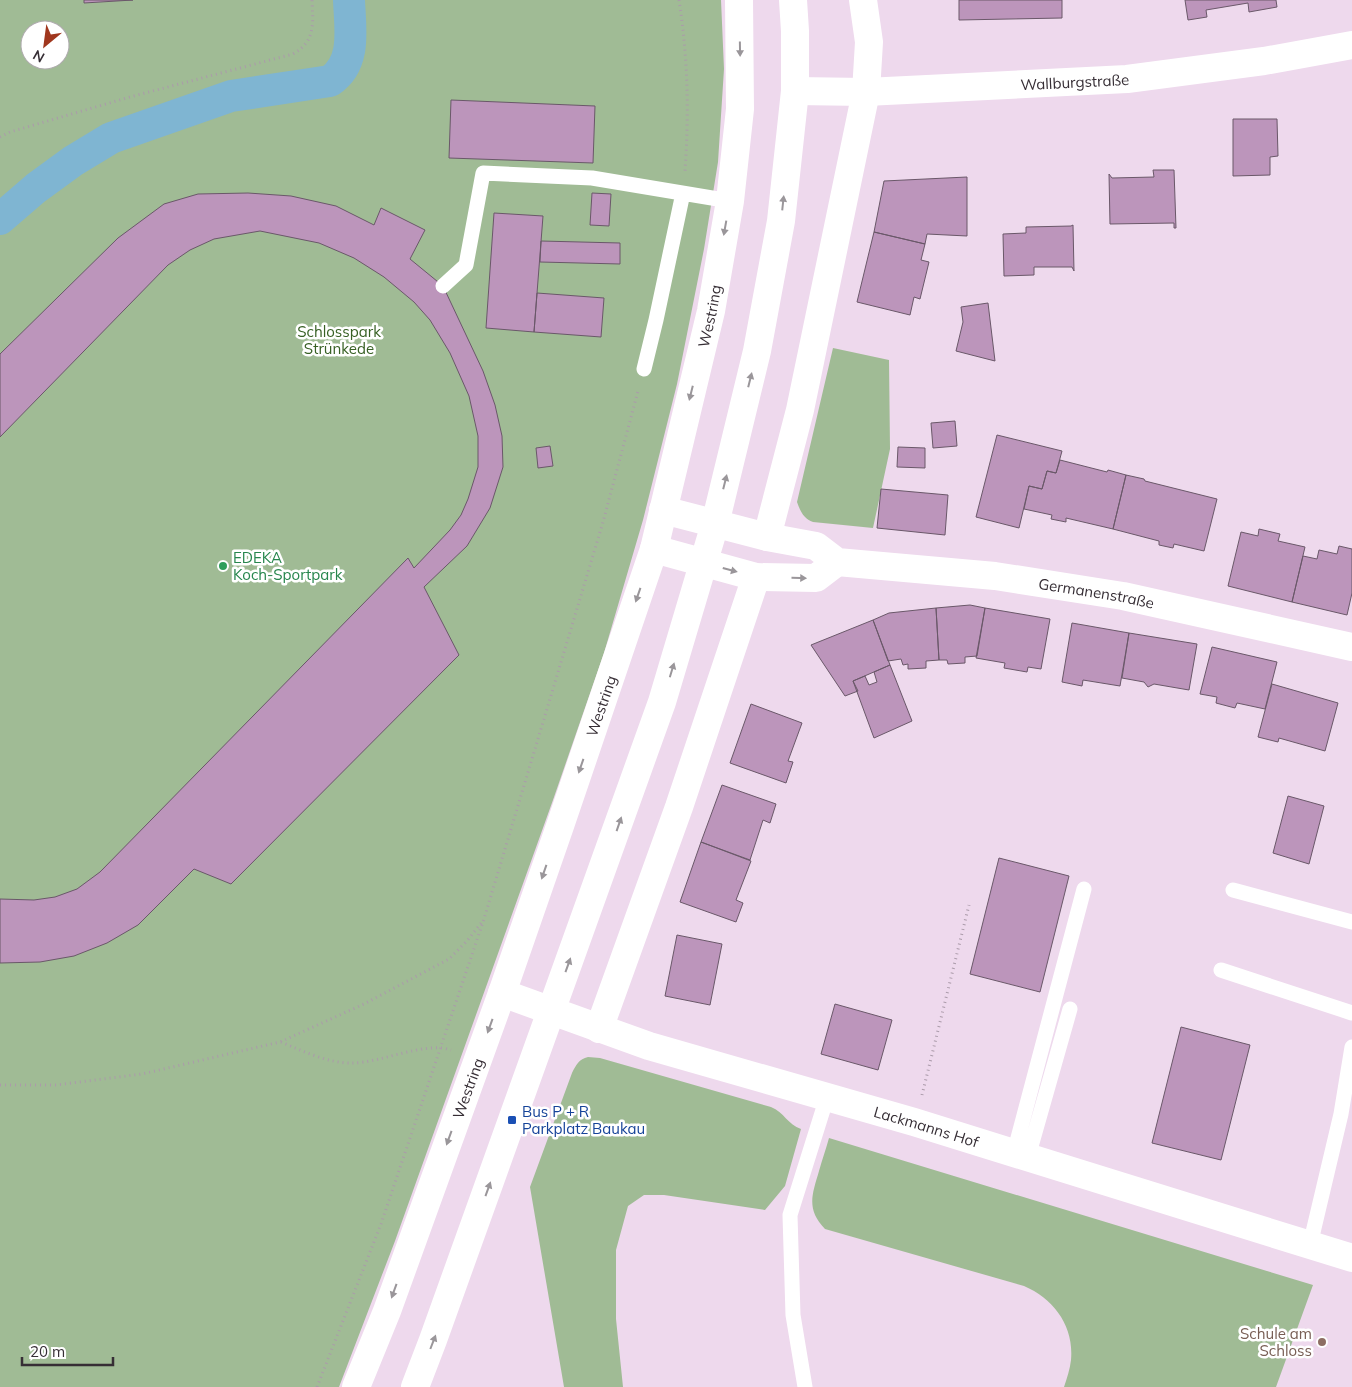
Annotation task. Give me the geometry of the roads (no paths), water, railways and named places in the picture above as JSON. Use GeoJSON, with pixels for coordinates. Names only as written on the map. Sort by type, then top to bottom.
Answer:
{"type":"FeatureCollection","features":[{"type":"Feature","properties":{"kind":"street","name":"Westring"},"geometry":{"type":"LineString","coordinates":[[356,1387],[387,1310],[502,992],[654,549],[711,311],[730,201],[740,109],[739,0]]}},
{"type":"Feature","properties":{"kind":"street"},"geometry":{"type":"LineString","coordinates":[[415,1387],[662,702],[715,524],[759,341],[781,221],[795,91],[793,0]]}},
{"type":"Feature","properties":{"kind":"street"},"geometry":{"type":"LineString","coordinates":[[767,536],[800,410],[866,92],[869,42],[863,0]]}},
{"type":"Feature","properties":{"kind":"street","name":"Wallburgstraße"},"geometry":{"type":"LineString","coordinates":[[795,91],[866,92],[1127,80],[1264,61],[1352,45]]}},
{"type":"Feature","properties":{"kind":"street"},"geometry":{"type":"LineString","coordinates":[[654,549],[756,577],[816,578],[837,562],[816,546],[715,524],[663,510]]}},
{"type":"Feature","properties":{"kind":"street","name":"Germanenstraße"},"geometry":{"type":"LineString","coordinates":[[837,562],[995,576],[1103,593],[1352,647]]}},
{"type":"Feature","properties":{"kind":"street"},"geometry":{"type":"LineString","coordinates":[[599,1029],[682,798],[756,577]]}},
{"type":"Feature","properties":{"kind":"street","name":"Lackmanns Hof"},"geometry":{"type":"LineString","coordinates":[[502,992],[649,1046],[914,1122],[1352,1258]]}},
{"type":"Feature","properties":{"kind":"lane"},"geometry":{"type":"LineString","coordinates":[[443,286],[466,265],[483,173],[592,178],[730,201]]}},
{"type":"Feature","properties":{"kind":"lane"},"geometry":{"type":"LineString","coordinates":[[644,369],[683,193]]}},
{"type":"Feature","properties":{"kind":"lane"},"geometry":{"type":"LineString","coordinates":[[1021,1155],[1084,889]]}},
{"type":"Feature","properties":{"kind":"lane"},"geometry":{"type":"LineString","coordinates":[[1233,890],[1352,922]]}},
{"type":"Feature","properties":{"kind":"lane"},"geometry":{"type":"LineString","coordinates":[[1220,970],[1352,1013]]}},
{"type":"Feature","properties":{"kind":"lane"},"geometry":{"type":"LineString","coordinates":[[1021,1155],[1070,1009]]}},
{"type":"Feature","properties":{"kind":"lane"},"geometry":{"type":"LineString","coordinates":[[1310,1245],[1341,1114],[1352,1047]]}},
{"type":"Feature","properties":{"kind":"lane"},"geometry":{"type":"LineString","coordinates":[[805,1387],[793,1315],[790,1216],[827,1097]]}},
{"type":"Feature","properties":{"kind":"waterway"},"geometry":{"type":"LineString","coordinates":[[0,219],[36,188],[73,161],[111,138],[231,96],[330,81],[339,74],[348,55],[351,33],[349,0]]}},
{"type":"Feature","properties":{"kind":"place","name":"EDEKA Koch-Sportpark"},"geometry":{"type":"Point","coordinates":[223,566]}},
{"type":"Feature","properties":{"kind":"place","name":"Bus P + R Parkplatz Baukau"},"geometry":{"type":"Point","coordinates":[512,1120]}},
{"type":"Feature","properties":{"kind":"place","name":"Schule am Schloss"},"geometry":{"type":"Point","coordinates":[1322,1342]}},
{"type":"Feature","properties":{"kind":"park label","name":"Schlosspark Strünkede"},"geometry":{"type":"Point","coordinates":[339,340]}}]}
